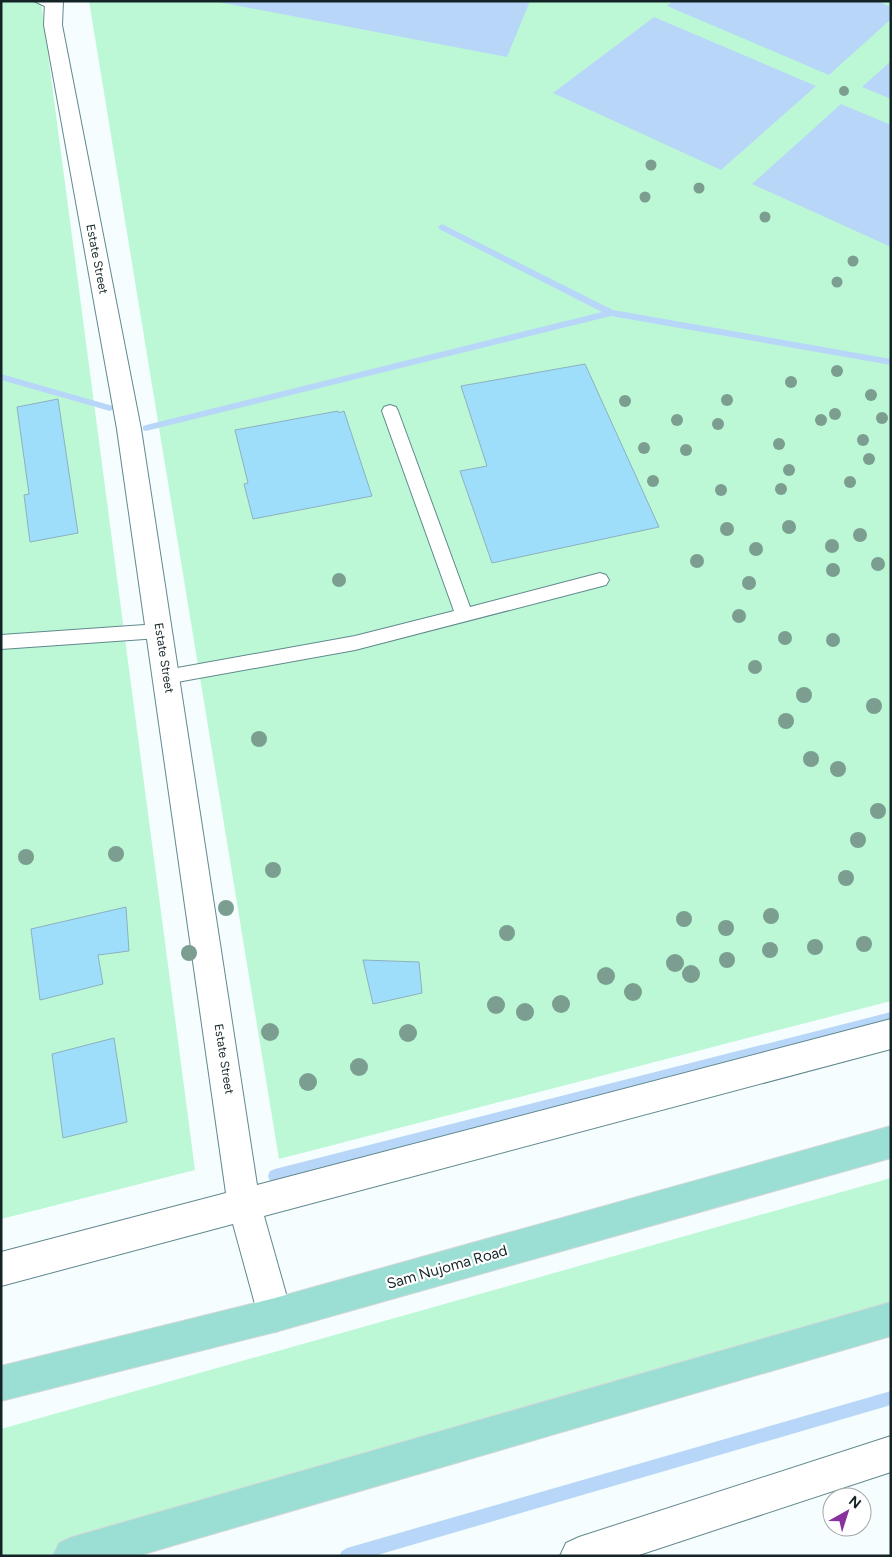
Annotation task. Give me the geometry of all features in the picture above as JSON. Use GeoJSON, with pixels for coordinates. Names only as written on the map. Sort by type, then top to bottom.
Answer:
{"type":"FeatureCollection","features":[{"type":"Feature","properties":{"kind":"main road","name":"Sam Nujoma Road"},"geometry":{"type":"LineString","coordinates":[[1,1384],[274,1315],[891,1142]]}},
{"type":"Feature","properties":{"kind":"main road"},"geometry":{"type":"LineString","coordinates":[[72,1556],[891,1319]]}},
{"type":"Feature","properties":{"kind":"street","name":"Estate Street"},"geometry":{"type":"LineString","coordinates":[[49,3],[130,429],[244,1204],[274,1315]]}},
{"type":"Feature","properties":{"kind":"street"},"geometry":{"type":"LineString","coordinates":[[1,1269],[891,1034]]}},
{"type":"Feature","properties":{"kind":"street"},"geometry":{"type":"LineString","coordinates":[[579,1556],[891,1454]]}},
{"type":"Feature","properties":{"kind":"lane"},"geometry":{"type":"LineString","coordinates":[[390,410],[464,615]]}},
{"type":"Feature","properties":{"kind":"lane"},"geometry":{"type":"LineString","coordinates":[[166,677],[356,643],[600,580]]}},
{"type":"Feature","properties":{"kind":"lane"},"geometry":{"type":"LineString","coordinates":[[1,642],[160,632]]}},
{"type":"Feature","properties":{"kind":"green space"},"geometry":{"type":"Polygon","coordinates":[[[1,1],[41,1],[195,1170],[1,1219],[1,1]]]}},
{"type":"Feature","properties":{"kind":"green space"},"geometry":{"type":"Polygon","coordinates":[[[89,1],[891,1],[891,1001],[279,1159],[89,1]]]}},
{"type":"Feature","properties":{"kind":"green space"},"geometry":{"type":"Polygon","coordinates":[[[891,1178],[891,1315],[105,1556],[1,1556],[1,1429],[891,1178]]]}},
{"type":"Feature","properties":{"kind":"water"},"geometry":{"type":"Polygon","coordinates":[[[213,1],[530,1],[507,57],[213,1]]]}},
{"type":"Feature","properties":{"kind":"water"},"geometry":{"type":"Polygon","coordinates":[[[673,1],[877,1],[891,7],[891,19],[829,75],[667,6],[673,1]]]}},
{"type":"Feature","properties":{"kind":"water"},"geometry":{"type":"Polygon","coordinates":[[[654,17],[816,86],[721,170],[553,93],[654,17]]]}},
{"type":"Feature","properties":{"kind":"water"},"geometry":{"type":"Polygon","coordinates":[[[891,61],[891,99],[862,87],[891,61]]]}},
{"type":"Feature","properties":{"kind":"water"},"geometry":{"type":"Polygon","coordinates":[[[841,104],[891,125],[891,247],[752,184],[841,104]]]}},
{"type":"Feature","properties":{"kind":"building"},"geometry":{"type":"Polygon","coordinates":[[[585,364],[659,527],[492,563],[460,471],[487,466],[461,386],[585,364]]]}},
{"type":"Feature","properties":{"kind":"building"},"geometry":{"type":"Polygon","coordinates":[[[58,399],[78,533],[30,542],[24,495],[29,494],[17,407],[58,399]]]}},
{"type":"Feature","properties":{"kind":"building"},"geometry":{"type":"Polygon","coordinates":[[[338,411],[339,413],[344,411],[372,496],[253,519],[244,484],[248,483],[235,430],[338,411]]]}},
{"type":"Feature","properties":{"kind":"building"},"geometry":{"type":"Polygon","coordinates":[[[126,907],[129,951],[98,955],[103,984],[40,1000],[31,929],[126,907]]]}},
{"type":"Feature","properties":{"kind":"building"},"geometry":{"type":"Polygon","coordinates":[[[363,960],[419,962],[422,993],[373,1004],[363,960]]]}},
{"type":"Feature","properties":{"kind":"building"},"geometry":{"type":"Polygon","coordinates":[[[114,1038],[127,1122],[63,1138],[52,1054],[114,1038]]]}},
{"type":"Feature","properties":{"kind":"waterway"},"geometry":{"type":"LineString","coordinates":[[442,227],[611,313]]}},
{"type":"Feature","properties":{"kind":"waterway"},"geometry":{"type":"LineString","coordinates":[[146,428],[611,313]]}},
{"type":"Feature","properties":{"kind":"waterway"},"geometry":{"type":"LineString","coordinates":[[611,313],[891,362]]}},
{"type":"Feature","properties":{"kind":"waterway"},"geometry":{"type":"LineString","coordinates":[[1,377],[110,408]]}},
{"type":"Feature","properties":{"kind":"waterway"},"geometry":{"type":"LineString","coordinates":[[275,1176],[891,1018]]}},
{"type":"Feature","properties":{"kind":"waterway"},"geometry":{"type":"LineString","coordinates":[[347,1556],[891,1398]]}}]}
